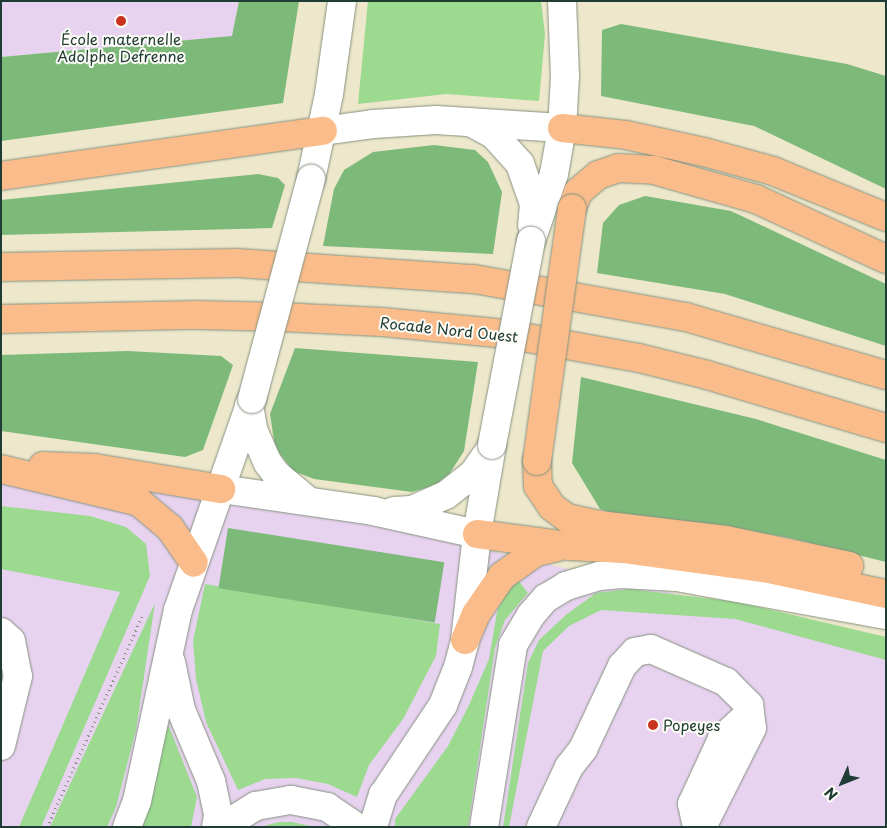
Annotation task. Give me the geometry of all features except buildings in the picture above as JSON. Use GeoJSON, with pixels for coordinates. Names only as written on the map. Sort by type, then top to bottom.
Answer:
{"type":"FeatureCollection","features":[{"type":"Feature","properties":{"kind":"highway"},"geometry":{"type":"LineString","coordinates":[[562,128],[669,143],[729,159],[839,196],[886,217]]}},
{"type":"Feature","properties":{"kind":"highway"},"geometry":{"type":"LineString","coordinates":[[1,176],[323,131]]}},
{"type":"Feature","properties":{"kind":"highway"},"geometry":{"type":"LineString","coordinates":[[886,259],[756,198],[654,170],[618,168],[598,175],[578,192],[572,208],[537,461],[538,486],[552,507],[567,518],[599,525],[763,547],[886,575]]}},
{"type":"Feature","properties":{"kind":"highway"},"geometry":{"type":"LineString","coordinates":[[1,267],[236,263],[474,279],[686,317],[886,375]]}},
{"type":"Feature","properties":{"kind":"highway","name":"Rocade Nord Ouest"},"geometry":{"type":"LineString","coordinates":[[1,320],[208,315],[382,322],[506,334],[639,358],[707,375],[886,428]]}},
{"type":"Feature","properties":{"kind":"highway"},"geometry":{"type":"LineString","coordinates":[[1,465],[95,468],[221,489]]}},
{"type":"Feature","properties":{"kind":"highway"},"geometry":{"type":"LineString","coordinates":[[1,469],[139,502],[170,528],[194,562]]}},
{"type":"Feature","properties":{"kind":"highway"},"geometry":{"type":"LineString","coordinates":[[477,534],[570,546],[623,549],[769,569],[886,594]]}},
{"type":"Feature","properties":{"kind":"highway"},"geometry":{"type":"LineString","coordinates":[[465,640],[476,614],[502,576],[536,552],[570,546]]}},
{"type":"Feature","properties":{"kind":"street"},"geometry":{"type":"LineString","coordinates":[[127,827],[137,801],[171,651],[178,610],[251,402],[312,180],[323,131],[342,1]]}},
{"type":"Feature","properties":{"kind":"street"},"geometry":{"type":"LineString","coordinates":[[531,241],[554,174],[562,128],[565,76],[562,1]]}},
{"type":"Feature","properties":{"kind":"street"},"geometry":{"type":"LineString","coordinates":[[323,131],[373,124],[464,120],[562,128]]}},
{"type":"Feature","properties":{"kind":"street"},"geometry":{"type":"LineString","coordinates":[[373,827],[383,795],[444,705],[465,640],[477,534],[531,241],[534,204],[520,164],[494,136],[464,120]]}},
{"type":"Feature","properties":{"kind":"street"},"geometry":{"type":"LineString","coordinates":[[251,402],[254,432],[268,463],[281,479],[307,500]]}},
{"type":"Feature","properties":{"kind":"street"},"geometry":{"type":"LineString","coordinates":[[373,511],[412,510],[446,495],[472,474],[492,445]]}},
{"type":"Feature","properties":{"kind":"street"},"geometry":{"type":"LineString","coordinates":[[221,489],[373,511],[477,534]]}},
{"type":"Feature","properties":{"kind":"street"},"geometry":{"type":"LineString","coordinates":[[484,827],[513,645],[531,615],[546,598],[566,586],[589,578],[622,574],[677,577],[886,615]]}},
{"type":"Feature","properties":{"kind":"street"},"geometry":{"type":"LineString","coordinates":[[1,632],[11,641],[18,676],[1,746]]}},
{"type":"Feature","properties":{"kind":"street"},"geometry":{"type":"LineString","coordinates":[[541,827],[570,767],[583,749],[622,666],[635,652],[651,649],[726,682],[749,705],[752,728],[702,827]]}},
{"type":"Feature","properties":{"kind":"street"},"geometry":{"type":"LineString","coordinates":[[171,651],[171,666],[182,710],[211,781],[218,815],[216,827]]}},
{"type":"Feature","properties":{"kind":"street"},"geometry":{"type":"LineString","coordinates":[[698,827],[692,804],[722,739],[750,713]]}},
{"type":"Feature","properties":{"kind":"street"},"geometry":{"type":"LineString","coordinates":[[222,827],[256,806],[291,800],[327,807],[357,827]]}},
{"type":"Feature","properties":{"kind":"path"},"geometry":{"type":"LineString","coordinates":[[47,827],[145,607]]}},
{"type":"Feature","properties":{"kind":"shaded area","name":"École maternelle Adolphe Defrenne"},"geometry":{"type":"Polygon","coordinates":[[[1,1],[239,1],[233,36],[1,57],[1,1]]]}},
{"type":"Feature","properties":{"kind":"shaded area"},"geometry":{"type":"Polygon","coordinates":[[[1,467],[221,489],[886,642],[886,827],[1,827],[1,467]]]}},
{"type":"Feature","properties":{"kind":"green space"},"geometry":{"type":"Polygon","coordinates":[[[239,1],[299,1],[283,103],[1,141],[1,57],[232,36],[239,1]]]}},
{"type":"Feature","properties":{"kind":"green space"},"geometry":{"type":"Polygon","coordinates":[[[368,1],[541,1],[545,34],[539,101],[446,94],[358,104],[368,1]]]}},
{"type":"Feature","properties":{"kind":"green space"},"geometry":{"type":"Polygon","coordinates":[[[621,24],[847,64],[886,76],[886,189],[754,126],[601,96],[602,30],[621,24]]]}},
{"type":"Feature","properties":{"kind":"green space"},"geometry":{"type":"Polygon","coordinates":[[[434,145],[475,150],[488,162],[502,192],[493,254],[323,246],[334,189],[344,170],[373,152],[434,145]]]}},
{"type":"Feature","properties":{"kind":"green space"},"geometry":{"type":"Polygon","coordinates":[[[258,174],[278,178],[285,185],[272,228],[1,235],[1,200],[258,174]]]}},
{"type":"Feature","properties":{"kind":"green space"},"geometry":{"type":"Polygon","coordinates":[[[645,196],[731,211],[886,284],[886,346],[725,294],[597,273],[603,223],[619,205],[645,196]]]}},
{"type":"Feature","properties":{"kind":"green space"},"geometry":{"type":"Polygon","coordinates":[[[295,348],[478,362],[464,451],[450,473],[436,485],[412,492],[314,479],[293,471],[275,447],[270,414],[295,348]]]}},
{"type":"Feature","properties":{"kind":"green space"},"geometry":{"type":"Polygon","coordinates":[[[128,351],[221,356],[233,365],[203,450],[185,457],[1,431],[1,355],[128,351]]]}},
{"type":"Feature","properties":{"kind":"green space"},"geometry":{"type":"Polygon","coordinates":[[[581,377],[756,419],[886,460],[886,562],[790,538],[722,526],[626,518],[600,509],[572,463],[581,377]]]}},
{"type":"Feature","properties":{"kind":"green space"},"geometry":{"type":"Polygon","coordinates":[[[1,506],[90,516],[126,527],[146,544],[150,576],[41,827],[19,827],[120,592],[1,569],[1,506]]]}},
{"type":"Feature","properties":{"kind":"green space"},"geometry":{"type":"Polygon","coordinates":[[[228,528],[444,562],[435,623],[218,588],[228,528]]]}},
{"type":"Feature","properties":{"kind":"green space"},"geometry":{"type":"Polygon","coordinates":[[[518,580],[528,593],[505,620],[495,648],[468,827],[395,827],[395,819],[448,746],[469,705],[489,659],[497,612],[504,594],[518,580]]]}},
{"type":"Feature","properties":{"kind":"green space"},"geometry":{"type":"Polygon","coordinates":[[[205,584],[440,624],[436,656],[403,719],[369,765],[357,797],[328,784],[296,778],[265,779],[238,790],[206,722],[196,679],[193,641],[205,584]]]}},
{"type":"Feature","properties":{"kind":"green space"},"geometry":{"type":"Polygon","coordinates":[[[630,589],[738,602],[886,637],[886,660],[735,619],[601,610],[569,626],[543,651],[509,827],[503,827],[528,663],[539,640],[567,614],[596,593],[630,589]]]}},
{"type":"Feature","properties":{"kind":"green space"},"geometry":{"type":"Polygon","coordinates":[[[155,603],[136,730],[116,807],[107,827],[50,827],[155,603]]]}},
{"type":"Feature","properties":{"kind":"green space"},"geometry":{"type":"Polygon","coordinates":[[[164,714],[197,797],[191,827],[141,827],[164,714]]]}},
{"type":"Feature","properties":{"kind":"green space"},"geometry":{"type":"Polygon","coordinates":[[[279,822],[292,822],[315,827],[260,827],[279,822]]]}},
{"type":"Feature","properties":{"kind":"place","name":"École maternelle Adolphe Defrenne"},"geometry":{"type":"Point","coordinates":[121,21]}},
{"type":"Feature","properties":{"kind":"place","name":"Popeyes"},"geometry":{"type":"Point","coordinates":[653,725]}}]}
